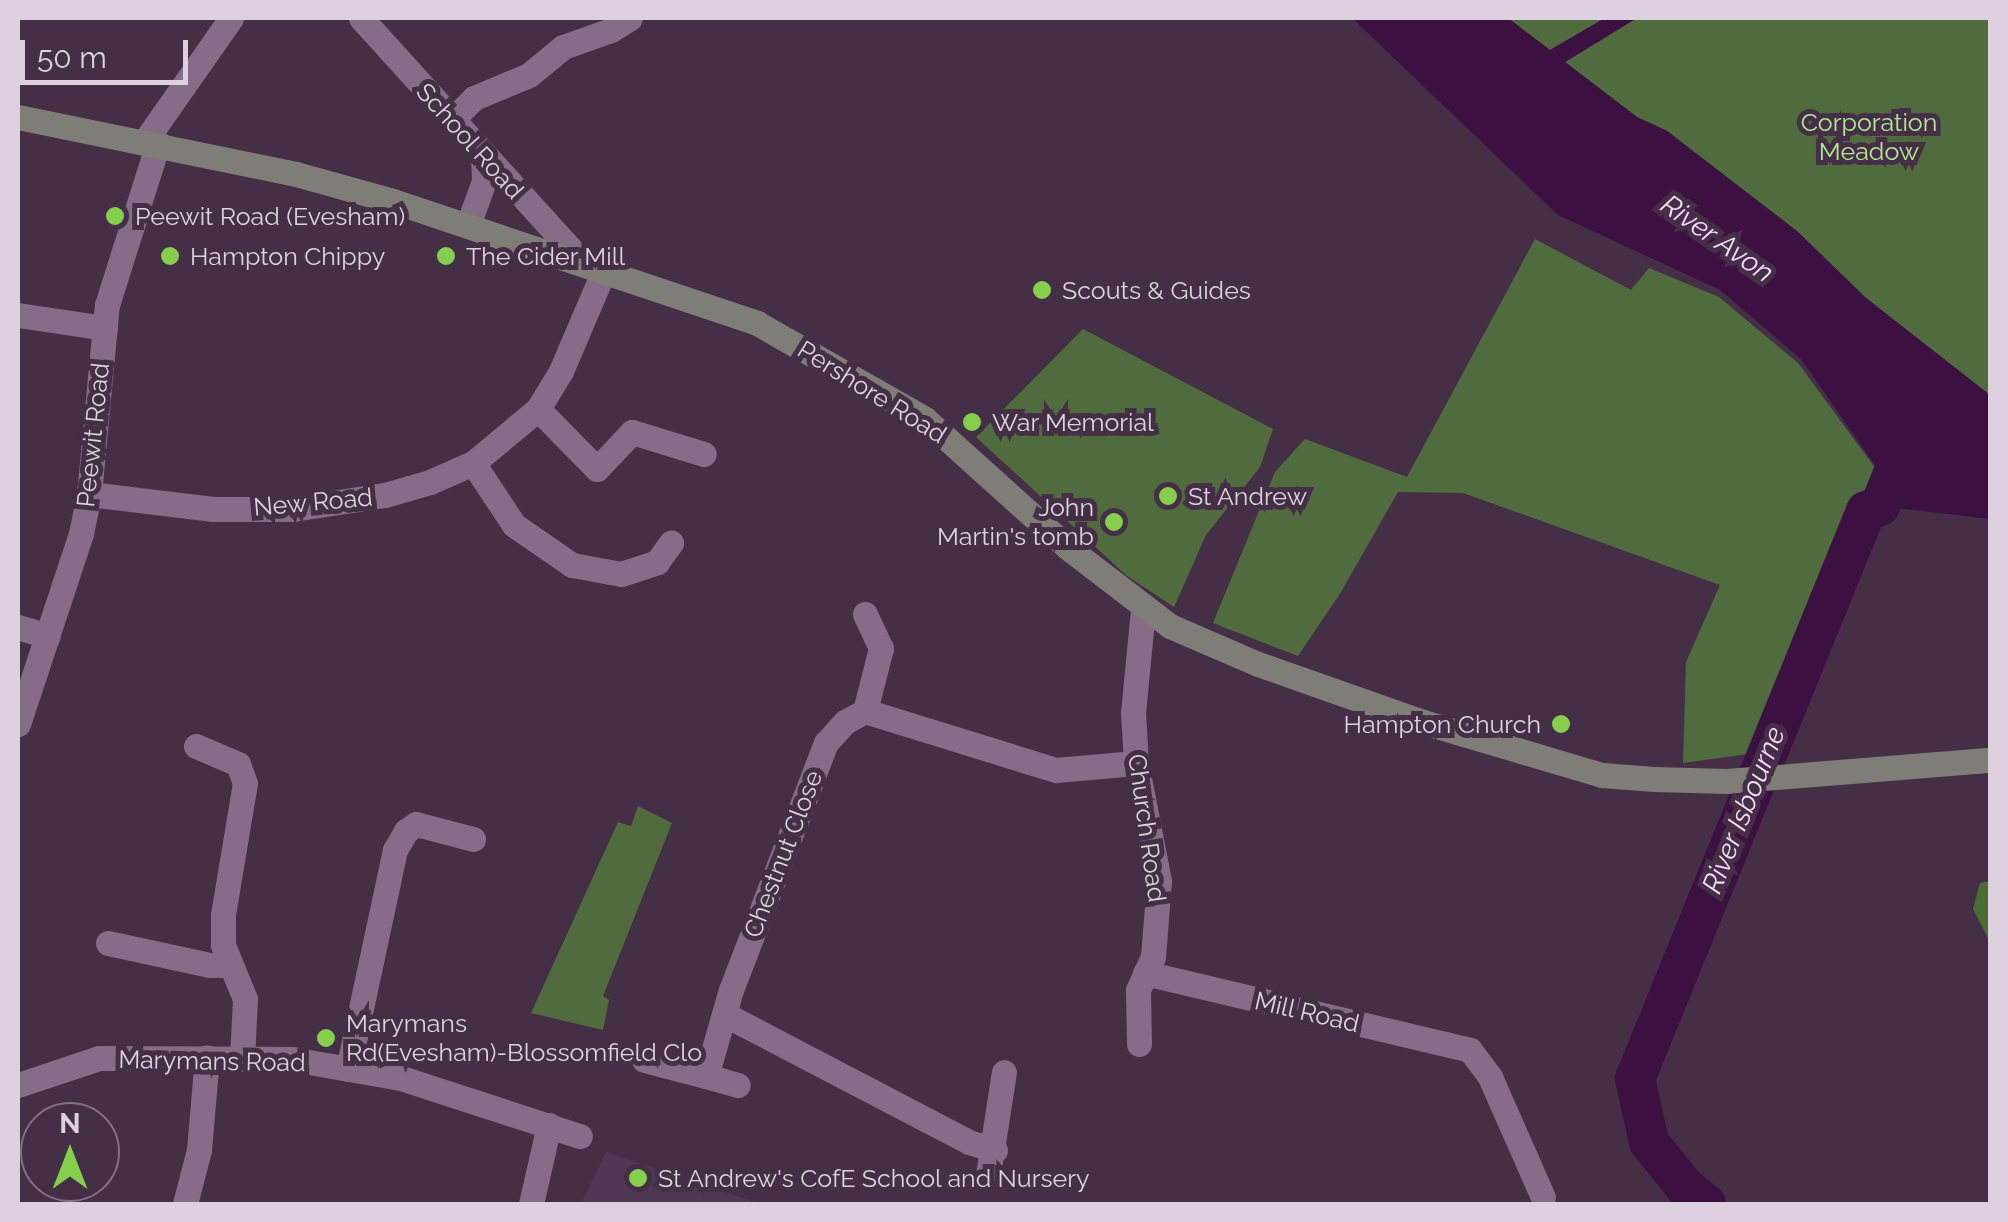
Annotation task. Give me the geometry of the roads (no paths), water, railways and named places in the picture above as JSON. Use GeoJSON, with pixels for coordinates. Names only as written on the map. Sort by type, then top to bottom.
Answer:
{"type":"FeatureCollection","features":[{"type":"Feature","properties":{"kind":"main road","name":"Pershore Road"},"geometry":{"type":"LineString","coordinates":[[18,117],[296,174],[468,225],[757,323],[925,419],[1143,608],[1258,664],[1423,722],[1602,775],[1727,780],[1990,760]]}},
{"type":"Feature","properties":{"kind":"street","name":"Peewit Road"},"geometry":{"type":"LineString","coordinates":[[18,724],[89,494],[105,328],[152,142],[230,18]]}},
{"type":"Feature","properties":{"kind":"street","name":"School Road"},"geometry":{"type":"LineString","coordinates":[[361,18],[450,121],[593,266]]}},
{"type":"Feature","properties":{"kind":"street"},"geometry":{"type":"LineString","coordinates":[[450,121],[474,98],[529,75],[563,47],[610,30],[630,18]]}},
{"type":"Feature","properties":{"kind":"street"},"geometry":{"type":"LineString","coordinates":[[468,225],[484,181],[483,156]]}},
{"type":"Feature","properties":{"kind":"street","name":"New Road"},"geometry":{"type":"LineString","coordinates":[[89,494],[213,509],[293,509],[385,495],[472,463],[538,409],[560,371],[593,266]]}},
{"type":"Feature","properties":{"kind":"street"},"geometry":{"type":"LineString","coordinates":[[18,315],[105,328]]}},
{"type":"Feature","properties":{"kind":"street"},"geometry":{"type":"LineString","coordinates":[[538,409],[597,469],[632,432],[704,454]]}},
{"type":"Feature","properties":{"kind":"street"},"geometry":{"type":"LineString","coordinates":[[472,463],[514,525],[572,565],[621,574],[657,562],[671,543]]}},
{"type":"Feature","properties":{"kind":"street","name":"Church Road"},"geometry":{"type":"LineString","coordinates":[[1139,1044],[1138,990],[1158,929],[1159,881],[1136,763],[1135,659],[1143,608]]}},
{"type":"Feature","properties":{"kind":"street"},"geometry":{"type":"LineString","coordinates":[[865,614],[881,648],[865,711],[1056,770],[1136,763]]}},
{"type":"Feature","properties":{"kind":"street"},"geometry":{"type":"LineString","coordinates":[[18,627],[48,636]]}},
{"type":"Feature","properties":{"kind":"street","name":"Chestnut Close"},"geometry":{"type":"LineString","coordinates":[[706,1076],[724,1014],[826,743],[845,722],[865,711]]}},
{"type":"Feature","properties":{"kind":"street"},"geometry":{"type":"LineString","coordinates":[[196,746],[238,764],[245,783],[222,915],[222,944],[246,999],[242,1059]]}},
{"type":"Feature","properties":{"kind":"street"},"geometry":{"type":"LineString","coordinates":[[348,1069],[395,850],[416,824],[473,839]]}},
{"type":"Feature","properties":{"kind":"street"},"geometry":{"type":"LineString","coordinates":[[108,943],[210,965],[230,965]]}},
{"type":"Feature","properties":{"kind":"street","name":"Mill Road"},"geometry":{"type":"LineString","coordinates":[[1145,973],[1470,1050],[1490,1078],[1543,1197]]}},
{"type":"Feature","properties":{"kind":"street"},"geometry":{"type":"LineString","coordinates":[[724,1014],[969,1142],[991,1162],[1004,1072]]}},
{"type":"Feature","properties":{"kind":"street"},"geometry":{"type":"LineString","coordinates":[[185,1204],[200,1150],[207,1057]]}},
{"type":"Feature","properties":{"kind":"street","name":"Marymans Road"},"geometry":{"type":"LineString","coordinates":[[18,1086],[99,1058],[292,1059],[464,1095],[580,1136]]}},
{"type":"Feature","properties":{"kind":"street"},"geometry":{"type":"LineString","coordinates":[[644,1060],[738,1085]]}},
{"type":"Feature","properties":{"kind":"street"},"geometry":{"type":"LineString","coordinates":[[531,1204],[549,1126]]}},
{"type":"Feature","properties":{"kind":"water","name":"River Avon"},"geometry":{"type":"Polygon","coordinates":[[[1352,18],[1508,18],[1550,50],[1605,18],[1637,18],[1565,62],[1637,117],[1667,131],[1798,232],[1866,298],[1990,395],[1990,519],[1880,506],[1877,468],[1801,359],[1720,290],[1558,215],[1352,18]]]}},
{"type":"Feature","properties":{"kind":"waterway","name":"River Isbourne"},"geometry":{"type":"LineString","coordinates":[[1706,1204],[1685,1187],[1649,1142],[1635,1079],[1866,511],[1880,506],[1900,456]]}},
{"type":"Feature","properties":{"kind":"place","name":"Peewit Road (Evesham)"},"geometry":{"type":"Point","coordinates":[115,216]}},
{"type":"Feature","properties":{"kind":"place","name":"Hampton Chippy"},"geometry":{"type":"Point","coordinates":[170,256]}},
{"type":"Feature","properties":{"kind":"place","name":"The Cider Mill"},"geometry":{"type":"Point","coordinates":[446,256]}},
{"type":"Feature","properties":{"kind":"place","name":"Scouts & Guides"},"geometry":{"type":"Point","coordinates":[1042,290]}},
{"type":"Feature","properties":{"kind":"place","name":"War Memorial"},"geometry":{"type":"Point","coordinates":[972,422]}},
{"type":"Feature","properties":{"kind":"place","name":"St Andrew"},"geometry":{"type":"Point","coordinates":[1168,496]}},
{"type":"Feature","properties":{"kind":"place","name":"John Martin's tomb"},"geometry":{"type":"Point","coordinates":[1114,522]}},
{"type":"Feature","properties":{"kind":"place","name":"Hampton Church"},"geometry":{"type":"Point","coordinates":[1561,724]}},
{"type":"Feature","properties":{"kind":"place","name":"Marymans Rd(Evesham)-Blossomfield Clo"},"geometry":{"type":"Point","coordinates":[326,1038]}},
{"type":"Feature","properties":{"kind":"place","name":"St Andrew's CofE School and Nursery"},"geometry":{"type":"Point","coordinates":[638,1178]}},
{"type":"Feature","properties":{"kind":"park label","name":"Corporation Meadow"},"geometry":{"type":"Point","coordinates":[1869,138]}}]}
